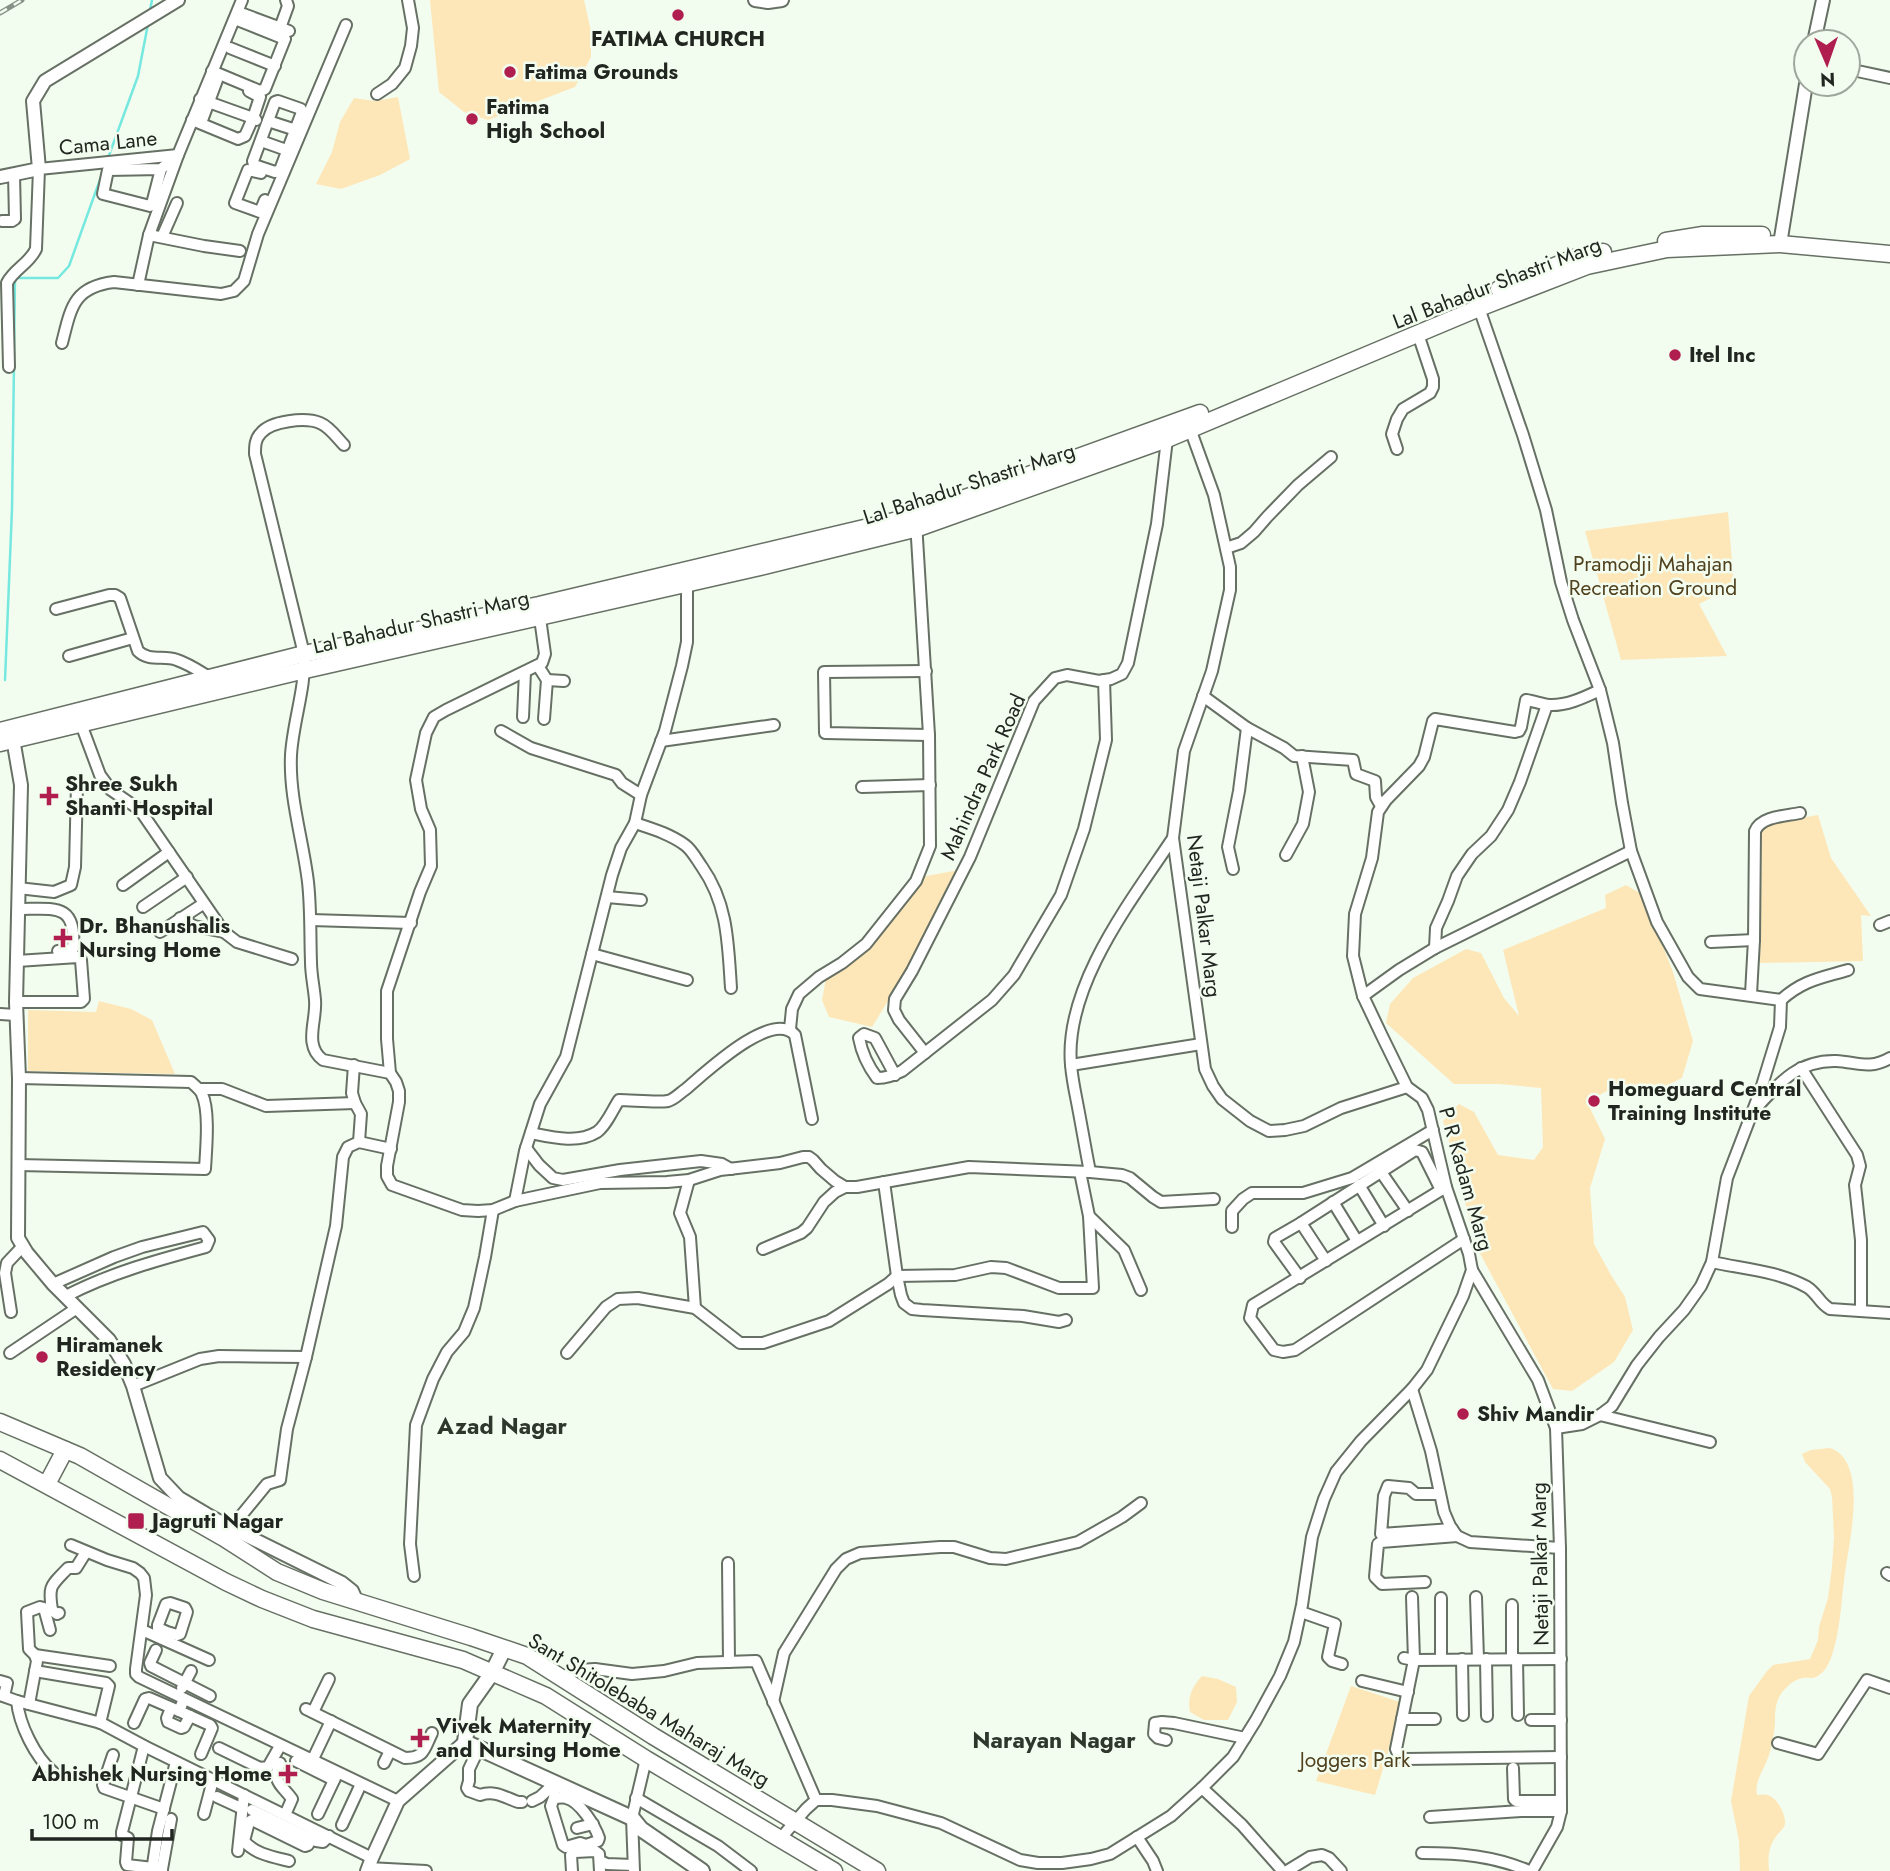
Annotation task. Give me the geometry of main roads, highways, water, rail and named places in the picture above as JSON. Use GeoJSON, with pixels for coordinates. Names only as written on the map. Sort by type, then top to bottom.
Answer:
{"type":"FeatureCollection","features":[{"type":"Feature","properties":{"kind":"main road","name":"Lal Bahadur Shastri Marg"},"geometry":{"type":"LineString","coordinates":[[1050,474],[1167,439],[1188,424],[1577,263],[1703,235],[1890,244]]}},
{"type":"Feature","properties":{"kind":"main road","name":"Lal Bahadur Shastri Marg"},"geometry":{"type":"LineString","coordinates":[[1577,263],[1627,263],[1667,249],[1780,240],[1890,254]]}},
{"type":"Feature","properties":{"kind":"main road","name":"Lal Bahadur Shastri Marg"},"geometry":{"type":"LineString","coordinates":[[6,736],[81,724],[305,662],[539,611],[916,522],[1188,424],[1418,334],[1477,304]]}},
{"type":"Feature","properties":{"kind":"main road","name":"Lal Bahadur Shastri Marg"},"geometry":{"type":"LineString","coordinates":[[6,736],[209,677],[305,662]]}},
{"type":"Feature","properties":{"kind":"main road","name":"Sant Shitolebaba Maharaj Marg"},"geometry":{"type":"LineString","coordinates":[[0,1422],[80,1456],[199,1523],[277,1572],[323,1591],[527,1656],[877,1871]]}},
{"type":"Feature","properties":{"kind":"main road"},"geometry":{"type":"LineString","coordinates":[[47,1485],[65,1450]]}},
{"type":"Feature","properties":{"kind":"main road","name":"Sant Shitolebaba Maharaj Marg"},"geometry":{"type":"LineString","coordinates":[[0,1460],[262,1599],[313,1619],[463,1660],[546,1696],[834,1871]]}},
{"type":"Feature","properties":{"kind":"main road"},"geometry":{"type":"LineString","coordinates":[[463,1660],[471,1637]]}},
{"type":"Feature","properties":{"kind":"main road"},"geometry":{"type":"LineString","coordinates":[[505,1649],[470,1704],[472,1745],[632,1818],[641,1829],[702,1871]]}},
{"type":"Feature","properties":{"kind":"waterway"},"geometry":{"type":"LineString","coordinates":[[150,10],[152,0]]}},
{"type":"Feature","properties":{"kind":"waterway"},"geometry":{"type":"LineString","coordinates":[[108,158],[138,76],[148,24]]}},
{"type":"Feature","properties":{"kind":"waterway"},"geometry":{"type":"LineString","coordinates":[[14,355],[15,278],[58,278],[69,266],[102,174]]}},
{"type":"Feature","properties":{"kind":"waterway"},"geometry":{"type":"LineString","coordinates":[[5,680],[12,509],[14,365]]}},
{"type":"Feature","properties":{"kind":"railway"},"geometry":{"type":"LineString","coordinates":[[0,13],[22,0]]}},
{"type":"Feature","properties":{"kind":"place","name":"FATIMA CHURCH"},"geometry":{"type":"Point","coordinates":[678,15]}},
{"type":"Feature","properties":{"kind":"place","name":"Fatima Grounds"},"geometry":{"type":"Point","coordinates":[510,72]}},
{"type":"Feature","properties":{"kind":"place","name":"Fatima High School"},"geometry":{"type":"Point","coordinates":[472,119]}},
{"type":"Feature","properties":{"kind":"place","name":"Itel Inc"},"geometry":{"type":"Point","coordinates":[1675,355]}},
{"type":"Feature","properties":{"kind":"place","name":"Shree Sukh Shanti Hospital"},"geometry":{"type":"Point","coordinates":[49,796]}},
{"type":"Feature","properties":{"kind":"place","name":"Dr. Bhanushalis Nursing Home"},"geometry":{"type":"Point","coordinates":[63,938]}},
{"type":"Feature","properties":{"kind":"place","name":"Homeguard Central Training Institute"},"geometry":{"type":"Point","coordinates":[1594,1101]}},
{"type":"Feature","properties":{"kind":"place","name":"Hiramanek Residency"},"geometry":{"type":"Point","coordinates":[42,1357]}},
{"type":"Feature","properties":{"kind":"place","name":"Shiv Mandir"},"geometry":{"type":"Point","coordinates":[1463,1414]}},
{"type":"Feature","properties":{"kind":"place","name":"Jagruti Nagar"},"geometry":{"type":"Point","coordinates":[136,1521]}},
{"type":"Feature","properties":{"kind":"place","name":"Vivek Maternity and Nursing Home"},"geometry":{"type":"Point","coordinates":[420,1738]}},
{"type":"Feature","properties":{"kind":"place","name":"Abhishek Nursing Home"},"geometry":{"type":"Point","coordinates":[288,1774]}},
{"type":"Feature","properties":{"kind":"district","name":"Azad Nagar"},"geometry":{"type":"Point","coordinates":[502,1426]}},
{"type":"Feature","properties":{"kind":"district","name":"Narayan Nagar"},"geometry":{"type":"Point","coordinates":[1054,1740]}},
{"type":"Feature","properties":{"kind":"park label","name":"Pramodji Mahajan Recreation Ground"},"geometry":{"type":"Point","coordinates":[1653,576]}},
{"type":"Feature","properties":{"kind":"park label","name":"Joggers Park"},"geometry":{"type":"Point","coordinates":[1355,1760]}}]}
